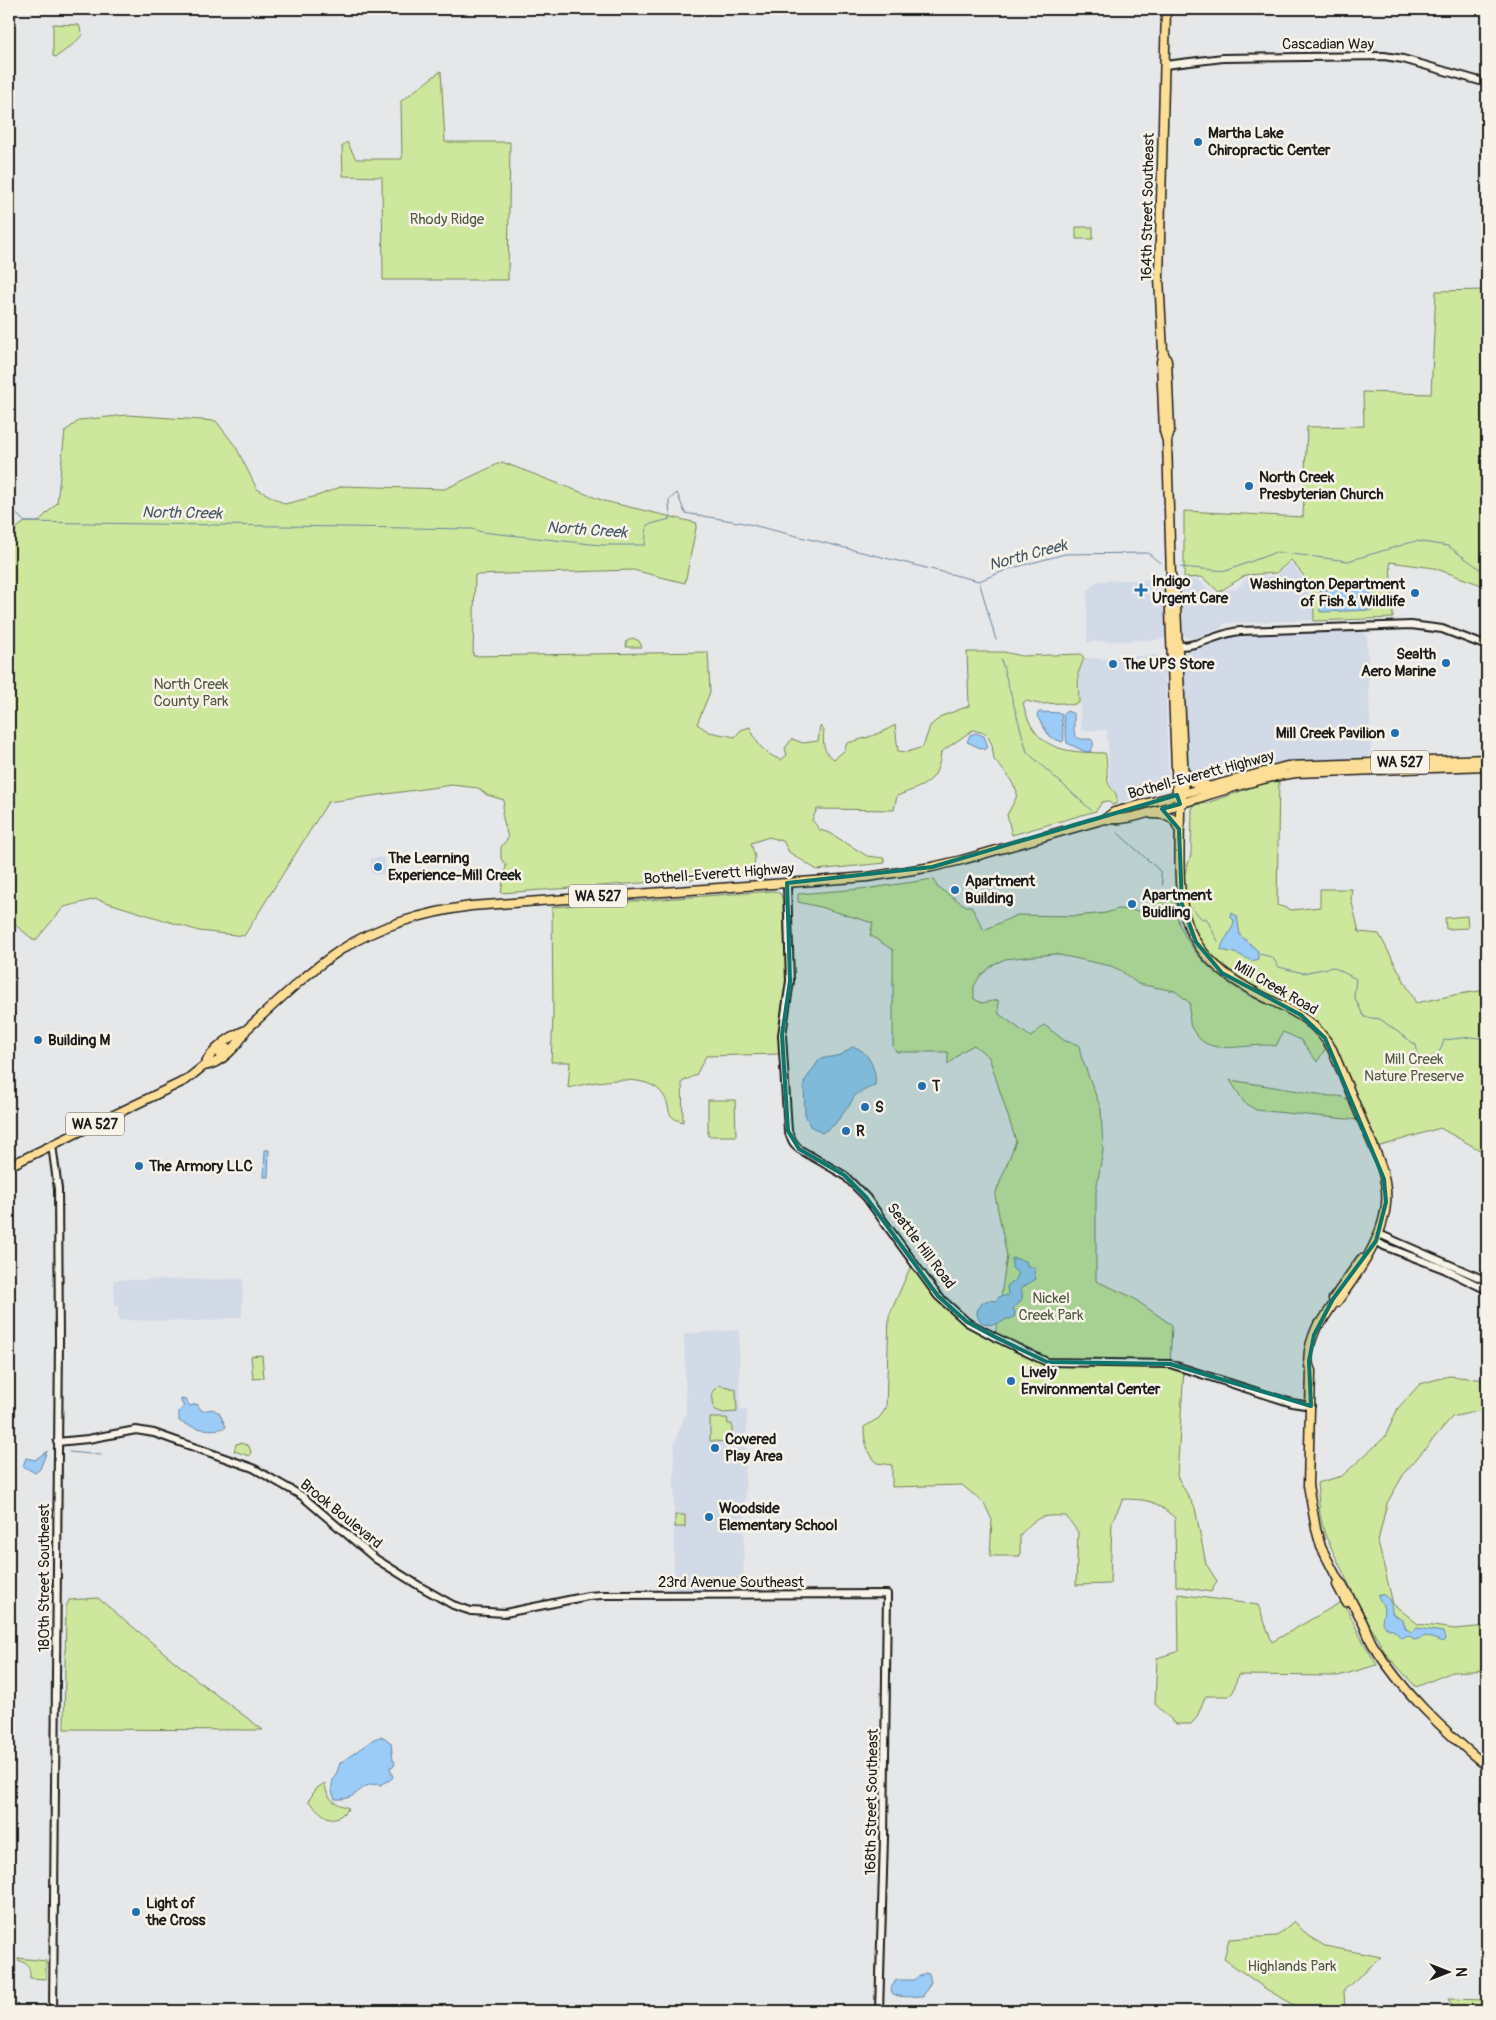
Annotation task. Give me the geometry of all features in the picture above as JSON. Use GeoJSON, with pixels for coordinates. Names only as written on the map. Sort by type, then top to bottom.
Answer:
{"type":"FeatureCollection","features":[{"type":"Feature","properties":{"kind":"main road","name":"164th Street Southeast"},"geometry":{"type":"LineString","coordinates":[[1166,9],[1159,278],[1163,351],[1167,361],[1170,430],[1168,441],[1171,577],[1169,585],[1180,794]]}},
{"type":"Feature","properties":{"kind":"main road","name":"164th Street Southeast"},"geometry":{"type":"LineString","coordinates":[[1171,577],[1175,584],[1183,766],[1180,794]]}},
{"type":"Feature","properties":{"kind":"main road","name":"Bothell-Everett Highway"},"geometry":{"type":"LineString","coordinates":[[204,1066],[207,1058],[237,1034],[246,1030],[316,968],[341,950],[393,925],[433,912],[471,906],[868,877],[932,867],[1105,819],[1117,820],[1144,814],[1272,776],[1411,762],[1487,759]]}},
{"type":"Feature","properties":{"kind":"main road"},"geometry":{"type":"LineString","coordinates":[[1183,766],[1186,777],[1192,782],[1211,786]]}},
{"type":"Feature","properties":{"kind":"main road","name":"Bothell-Everett Highway"},"geometry":{"type":"LineString","coordinates":[[1105,819],[1114,812],[1287,766],[1487,766]]}},
{"type":"Feature","properties":{"kind":"main road","name":"Mill Creek Road"},"geometry":{"type":"LineString","coordinates":[[1180,794],[1180,887],[1182,904],[1188,926],[1201,950],[1222,973],[1308,1020],[1325,1038],[1332,1049],[1380,1162],[1386,1191],[1386,1202],[1378,1237],[1353,1281],[1337,1302],[1334,1303],[1321,1323],[1314,1367],[1311,1371],[1311,1406]]}},
{"type":"Feature","properties":{"kind":"main road"},"geometry":{"type":"LineString","coordinates":[[1144,814],[1170,816],[1177,824],[1181,840]]}},
{"type":"Feature","properties":{"kind":"main road","name":"Bothell-Everett Highway"},"geometry":{"type":"LineString","coordinates":[[9,1166],[186,1080],[204,1066],[212,1065],[233,1048],[240,1042],[246,1030]]}},
{"type":"Feature","properties":{"kind":"main road"},"geometry":{"type":"LineString","coordinates":[[1311,1406],[1310,1443],[1312,1448],[1313,1485],[1310,1490],[1316,1529],[1325,1555],[1364,1624],[1372,1644],[1406,1691],[1446,1731],[1450,1731],[1487,1763]]}},
{"type":"Feature","properties":{"kind":"street","name":"Cascadian Way"},"geometry":{"type":"LineString","coordinates":[[1165,65],[1223,58],[1384,56],[1402,59],[1487,83]]}},
{"type":"Feature","properties":{"kind":"street"},"geometry":{"type":"LineString","coordinates":[[1177,646],[1197,645],[1222,635],[1240,631],[1402,625],[1442,629],[1487,646]]}},
{"type":"Feature","properties":{"kind":"street","name":"Seattle Hill Road"},"geometry":{"type":"LineString","coordinates":[[787,883],[790,981],[782,1035],[788,1131],[799,1149],[844,1175],[866,1197],[938,1296],[967,1322],[1047,1362],[1170,1364],[1292,1403],[1311,1406]]}},
{"type":"Feature","properties":{"kind":"street","name":"180th Street Southeast"},"geometry":{"type":"LineString","coordinates":[[52,1145],[58,1189],[58,1442],[53,2011]]}},
{"type":"Feature","properties":{"kind":"street"},"geometry":{"type":"LineString","coordinates":[[1378,1237],[1435,1257],[1487,1281]]}},
{"type":"Feature","properties":{"kind":"street"},"geometry":{"type":"LineString","coordinates":[[1378,1237],[1384,1246],[1444,1269],[1487,1290]]}},
{"type":"Feature","properties":{"kind":"street","name":"Brook Boulevard"},"geometry":{"type":"LineString","coordinates":[[58,1442],[88,1439],[136,1430],[154,1433],[253,1468],[302,1496],[376,1559],[429,1592],[453,1605],[471,1611],[504,1613],[576,1598]]}},
{"type":"Feature","properties":{"kind":"street","name":"23rd Avenue Southeast"},"geometry":{"type":"LineString","coordinates":[[576,1598],[602,1595],[887,1594]]}},
{"type":"Feature","properties":{"kind":"street","name":"168th Street Southeast"},"geometry":{"type":"LineString","coordinates":[[879,2011],[884,1838],[887,1594]]}},
{"type":"Feature","properties":{"kind":"highlighted area"},"geometry":{"type":"Polygon","coordinates":[[[1177,795],[1180,804],[1162,809],[1179,829],[1182,904],[1196,942],[1222,973],[1301,1015],[1325,1038],[1384,1179],[1386,1202],[1376,1241],[1333,1299],[1314,1335],[1309,1361],[1311,1406],[1170,1364],[1047,1362],[995,1337],[967,1322],[938,1296],[866,1197],[844,1175],[799,1149],[788,1131],[782,1035],[790,981],[787,883],[932,867],[1177,795]]]}},
{"type":"Feature","properties":{"kind":"shaded area"},"geometry":{"type":"Polygon","coordinates":[[[1288,564],[1292,564],[1307,582],[1312,582],[1313,620],[1224,623],[1222,628],[1193,639],[1183,634],[1156,640],[1087,642],[1087,592],[1097,581],[1196,578],[1213,594],[1223,594],[1226,590],[1236,589],[1247,578],[1275,576],[1288,564]]]}},
{"type":"Feature","properties":{"kind":"shaded area"},"geometry":{"type":"Polygon","coordinates":[[[1363,631],[1367,637],[1371,749],[1367,758],[1289,761],[1204,781],[1194,780],[1187,771],[1182,663],[1185,653],[1237,635],[1363,631]]]}},
{"type":"Feature","properties":{"kind":"shaded area"},"geometry":{"type":"Polygon","coordinates":[[[1159,655],[1165,663],[1168,781],[1162,790],[1139,797],[1139,800],[1133,802],[1132,799],[1119,803],[1115,790],[1110,784],[1107,730],[1081,731],[1079,669],[1084,663],[1084,658],[1109,659],[1113,657],[1159,655]]]}},
{"type":"Feature","properties":{"kind":"shaded area","name":"The Learning Experience-Mill Creek"},"geometry":{"type":"Polygon","coordinates":[[[371,858],[384,858],[384,865],[387,869],[400,875],[371,874],[371,858]]]}},
{"type":"Feature","properties":{"kind":"shaded area"},"geometry":{"type":"Polygon","coordinates":[[[243,1279],[242,1317],[200,1321],[118,1320],[118,1306],[115,1306],[114,1280],[243,1279]]]}},
{"type":"Feature","properties":{"kind":"shaded area","name":"Woodside Elementary School"},"geometry":{"type":"Polygon","coordinates":[[[739,1330],[740,1410],[747,1410],[743,1590],[674,1590],[674,1444],[686,1413],[684,1334],[739,1330]]]}},
{"type":"Feature","properties":{"kind":"green space"},"geometry":{"type":"Polygon","coordinates":[[[53,24],[79,25],[82,35],[75,43],[56,57],[53,56],[53,24]]]}},
{"type":"Feature","properties":{"kind":"green space","name":"Rhody Ridge"},"geometry":{"type":"Polygon","coordinates":[[[441,71],[445,142],[510,142],[508,280],[383,280],[382,177],[343,176],[342,146],[347,142],[356,159],[402,159],[401,101],[441,71]]]}},
{"type":"Feature","properties":{"kind":"green space"},"geometry":{"type":"Polygon","coordinates":[[[1076,227],[1093,227],[1093,239],[1076,239],[1076,227]]]}},
{"type":"Feature","properties":{"kind":"green space"},"geometry":{"type":"Polygon","coordinates":[[[1487,290],[1487,587],[1434,568],[1390,562],[1393,618],[1314,621],[1313,582],[1308,581],[1291,560],[1276,573],[1246,575],[1219,592],[1202,577],[1184,578],[1184,511],[1303,517],[1307,427],[1364,426],[1363,392],[1431,394],[1436,291],[1487,290]]]}},
{"type":"Feature","properties":{"kind":"green space","name":"North Creek County Park"},"geometry":{"type":"Polygon","coordinates":[[[127,415],[216,421],[236,447],[257,489],[285,504],[317,496],[343,486],[445,489],[502,462],[604,501],[697,523],[685,583],[633,570],[475,575],[473,656],[708,652],[710,692],[697,724],[709,732],[735,737],[741,730],[750,727],[761,747],[781,760],[787,755],[785,748],[792,739],[803,743],[818,741],[820,726],[824,730],[825,750],[834,759],[844,751],[847,743],[872,736],[895,725],[898,751],[907,752],[923,747],[930,726],[942,716],[969,706],[967,652],[1004,652],[1022,656],[1081,654],[1084,658],[1078,674],[1079,703],[1070,705],[1063,703],[1039,704],[1026,701],[1023,703],[1028,719],[1043,740],[1053,746],[1076,752],[1105,753],[1108,782],[1116,795],[1117,803],[1112,805],[1108,801],[1102,802],[1096,811],[1012,835],[1007,815],[1016,798],[1017,791],[1007,774],[994,760],[992,745],[988,737],[984,733],[973,730],[941,752],[937,771],[928,782],[897,796],[894,810],[817,809],[812,820],[820,830],[830,833],[867,856],[884,858],[885,863],[817,870],[789,852],[783,841],[769,837],[751,843],[755,857],[753,875],[501,893],[506,865],[501,859],[501,847],[508,838],[502,814],[504,800],[487,795],[478,788],[452,785],[328,802],[244,936],[199,931],[96,899],[64,907],[35,941],[9,920],[9,533],[25,522],[38,522],[57,503],[65,431],[80,420],[127,415]]]}},
{"type":"Feature","properties":{"kind":"green space"},"geometry":{"type":"Polygon","coordinates":[[[633,638],[639,641],[642,647],[626,647],[627,641],[633,638]]]}},
{"type":"Feature","properties":{"kind":"green space","name":"Mill Creek Nature Preserve"},"geometry":{"type":"Polygon","coordinates":[[[1279,778],[1277,905],[1292,910],[1320,907],[1320,889],[1352,889],[1351,898],[1359,932],[1379,934],[1416,1003],[1487,990],[1487,1154],[1440,1128],[1374,1148],[1332,1049],[1314,1025],[1241,985],[1196,942],[1180,887],[1191,855],[1192,809],[1195,805],[1207,803],[1279,778]]]}},
{"type":"Feature","properties":{"kind":"green space","name":"Nickel Creek Park"},"geometry":{"type":"Polygon","coordinates":[[[934,879],[937,887],[966,906],[971,906],[984,930],[1017,915],[1076,916],[1106,913],[1118,909],[1153,912],[1156,894],[1174,894],[1181,928],[1188,941],[1205,963],[1239,990],[1307,1023],[1327,1046],[1317,1062],[1301,1040],[1283,1032],[1276,1046],[1221,1047],[1211,1045],[1202,1041],[1195,1033],[1190,1024],[1190,1003],[1175,991],[1138,984],[1120,970],[1111,966],[1055,954],[1005,959],[994,964],[980,976],[974,986],[974,999],[982,1003],[998,1000],[999,1014],[1031,1037],[1044,1025],[1065,1041],[1079,1045],[1081,1056],[1101,1109],[1103,1150],[1096,1191],[1096,1281],[1130,1296],[1172,1325],[1170,1364],[1184,1369],[1177,1476],[1195,1508],[1206,1564],[1217,1581],[1211,1592],[1176,1586],[1175,1518],[1157,1504],[1123,1499],[1112,1522],[1110,1584],[1076,1585],[1078,1532],[1066,1516],[1051,1516],[1035,1520],[1020,1535],[1020,1556],[990,1556],[992,1520],[984,1503],[962,1485],[892,1487],[892,1465],[877,1463],[867,1446],[864,1427],[879,1418],[886,1408],[889,1316],[913,1261],[938,1296],[967,1322],[995,1336],[1007,1256],[995,1195],[1016,1141],[989,1057],[974,1045],[961,1052],[948,1065],[948,1052],[897,1052],[893,1047],[893,950],[870,935],[873,923],[798,902],[798,894],[871,888],[934,879]]]}},
{"type":"Feature","properties":{"kind":"green space"},"geometry":{"type":"Polygon","coordinates":[[[774,891],[781,894],[783,903],[786,978],[779,1025],[779,1054],[706,1056],[696,1075],[682,1082],[683,1122],[673,1118],[664,1096],[657,1088],[646,1083],[633,1080],[619,1080],[568,1088],[570,1062],[551,1062],[553,1016],[552,907],[774,891]]]}},
{"type":"Feature","properties":{"kind":"green space"},"geometry":{"type":"Polygon","coordinates":[[[1467,916],[1468,928],[1446,929],[1445,918],[1467,916]]]}},
{"type":"Feature","properties":{"kind":"green space"},"geometry":{"type":"Polygon","coordinates":[[[1230,1080],[1342,1097],[1349,1101],[1357,1120],[1256,1110],[1244,1102],[1230,1080]]]}},
{"type":"Feature","properties":{"kind":"green space"},"geometry":{"type":"Polygon","coordinates":[[[708,1100],[735,1100],[736,1136],[708,1136],[708,1100]]]}},
{"type":"Feature","properties":{"kind":"green space"},"geometry":{"type":"Polygon","coordinates":[[[262,1355],[264,1378],[253,1379],[251,1356],[262,1355]]]}},
{"type":"Feature","properties":{"kind":"green space"},"geometry":{"type":"Polygon","coordinates":[[[1449,1376],[1487,1380],[1487,1411],[1483,1410],[1452,1417],[1405,1472],[1387,1503],[1378,1541],[1393,1604],[1418,1624],[1455,1629],[1487,1626],[1487,1670],[1452,1672],[1416,1687],[1386,1654],[1364,1615],[1325,1535],[1320,1515],[1317,1483],[1342,1476],[1385,1437],[1398,1408],[1420,1384],[1449,1376]]]}},
{"type":"Feature","properties":{"kind":"green space"},"geometry":{"type":"Polygon","coordinates":[[[719,1385],[736,1389],[737,1412],[723,1413],[714,1409],[712,1392],[719,1385]]]}},
{"type":"Feature","properties":{"kind":"green space"},"geometry":{"type":"Polygon","coordinates":[[[710,1418],[727,1418],[728,1424],[732,1424],[732,1442],[710,1441],[710,1418]]]}},
{"type":"Feature","properties":{"kind":"green space"},"geometry":{"type":"Polygon","coordinates":[[[241,1443],[249,1446],[251,1452],[249,1456],[234,1451],[236,1444],[241,1443]]]}},
{"type":"Feature","properties":{"kind":"green space"},"geometry":{"type":"Polygon","coordinates":[[[675,1515],[685,1515],[685,1527],[675,1527],[675,1515]]]}},
{"type":"Feature","properties":{"kind":"green space"},"geometry":{"type":"Polygon","coordinates":[[[1178,1594],[1258,1605],[1272,1642],[1343,1601],[1362,1640],[1377,1665],[1338,1676],[1238,1675],[1233,1692],[1229,1696],[1206,1696],[1191,1724],[1176,1724],[1155,1704],[1157,1658],[1179,1651],[1178,1594]]]}},
{"type":"Feature","properties":{"kind":"green space"},"geometry":{"type":"Polygon","coordinates":[[[98,1598],[202,1684],[263,1730],[64,1729],[66,1607],[69,1600],[98,1598]]]}},
{"type":"Feature","properties":{"kind":"green space"},"geometry":{"type":"Polygon","coordinates":[[[325,1783],[329,1797],[339,1805],[349,1808],[337,1817],[332,1818],[323,1815],[308,1801],[317,1788],[325,1783]]]}},
{"type":"Feature","properties":{"kind":"green space","name":"Highlands Park"},"geometry":{"type":"Polygon","coordinates":[[[1294,1921],[1308,1936],[1325,1946],[1381,1957],[1344,1990],[1345,2011],[1305,2011],[1266,1989],[1224,1959],[1229,1939],[1277,1936],[1294,1921]]]}},
{"type":"Feature","properties":{"kind":"green space"},"geometry":{"type":"Polygon","coordinates":[[[18,1958],[46,1961],[46,1979],[30,1978],[28,1966],[18,1960],[18,1958]]]}},
{"type":"Feature","properties":{"kind":"green space"},"geometry":{"type":"Polygon","coordinates":[[[1448,1999],[1487,2000],[1487,2011],[1457,2011],[1448,1999]]]}},
{"type":"Feature","properties":{"kind":"water"},"geometry":{"type":"Polygon","coordinates":[[[1371,581],[1375,583],[1372,610],[1320,612],[1320,590],[1364,587],[1368,586],[1371,581]]]}},
{"type":"Feature","properties":{"kind":"water"},"geometry":{"type":"Polygon","coordinates":[[[1067,711],[1074,714],[1076,736],[1092,740],[1091,751],[1086,752],[1067,743],[1063,714],[1067,711]]]}},
{"type":"Feature","properties":{"kind":"water"},"geometry":{"type":"Polygon","coordinates":[[[1039,712],[1061,713],[1064,740],[1062,742],[1050,737],[1038,718],[1039,712]]]}},
{"type":"Feature","properties":{"kind":"water"},"geometry":{"type":"Polygon","coordinates":[[[976,733],[984,736],[988,747],[985,750],[967,742],[970,735],[976,733]]]}},
{"type":"Feature","properties":{"kind":"water"},"geometry":{"type":"Polygon","coordinates":[[[1231,913],[1237,916],[1240,935],[1258,951],[1258,959],[1252,961],[1238,954],[1221,950],[1223,942],[1233,924],[1234,920],[1230,917],[1231,913]]]}},
{"type":"Feature","properties":{"kind":"water"},"geometry":{"type":"Polygon","coordinates":[[[852,1047],[862,1051],[867,1056],[875,1074],[875,1085],[855,1095],[834,1125],[822,1133],[810,1126],[805,1114],[804,1082],[820,1059],[841,1055],[852,1047]]]}},
{"type":"Feature","properties":{"kind":"water"},"geometry":{"type":"Polygon","coordinates":[[[265,1150],[269,1150],[268,1177],[264,1177],[265,1150]]]}},
{"type":"Feature","properties":{"kind":"water"},"geometry":{"type":"Polygon","coordinates":[[[1012,1258],[1026,1261],[1027,1265],[1036,1269],[1034,1273],[1036,1279],[1021,1288],[1022,1297],[1020,1302],[1013,1308],[1015,1312],[1014,1317],[999,1323],[985,1324],[978,1318],[977,1313],[982,1303],[989,1300],[996,1301],[999,1297],[1008,1295],[1007,1286],[1017,1278],[1018,1273],[1012,1268],[1012,1258]]]}},
{"type":"Feature","properties":{"kind":"water"},"geometry":{"type":"Polygon","coordinates":[[[181,1399],[186,1400],[190,1406],[197,1404],[202,1411],[213,1409],[219,1412],[226,1427],[215,1430],[202,1429],[179,1421],[179,1411],[184,1407],[181,1399]]]}},
{"type":"Feature","properties":{"kind":"water"},"geometry":{"type":"Polygon","coordinates":[[[47,1451],[40,1469],[35,1473],[23,1466],[26,1458],[35,1460],[47,1451]]]}},
{"type":"Feature","properties":{"kind":"water"},"geometry":{"type":"Polygon","coordinates":[[[1381,1594],[1388,1599],[1391,1604],[1392,1613],[1403,1621],[1406,1629],[1412,1632],[1417,1628],[1443,1632],[1445,1639],[1443,1642],[1426,1636],[1415,1640],[1408,1635],[1401,1638],[1395,1631],[1385,1627],[1382,1623],[1384,1608],[1378,1595],[1381,1594]]]}},
{"type":"Feature","properties":{"kind":"water"},"geometry":{"type":"Polygon","coordinates":[[[385,1738],[391,1743],[393,1760],[395,1762],[394,1766],[390,1767],[393,1777],[381,1785],[368,1785],[350,1797],[335,1799],[332,1785],[340,1763],[374,1739],[385,1738]]]}},
{"type":"Feature","properties":{"kind":"water"},"geometry":{"type":"Polygon","coordinates":[[[925,1973],[929,1974],[931,1982],[923,1996],[903,1997],[892,1993],[891,1988],[896,1980],[913,1980],[925,1973]]]}},
{"type":"Feature","properties":{"kind":"waterway","name":"North Creek"},"geometry":{"type":"LineString","coordinates":[[9,507],[25,522],[472,529],[482,532],[600,545],[645,545],[647,525],[670,519],[669,500],[677,493],[685,513],[744,523],[979,581],[1009,569],[1065,554],[1148,553],[1160,563]]}},
{"type":"Feature","properties":{"kind":"waterway","name":"North Creek"},"geometry":{"type":"LineString","coordinates":[[1180,567],[1226,571],[1276,552],[1348,561],[1416,541],[1448,546],[1487,574]]}},
{"type":"Feature","properties":{"kind":"waterway"},"geometry":{"type":"LineString","coordinates":[[979,581],[996,640]]}},
{"type":"Feature","properties":{"kind":"waterway"},"geometry":{"type":"LineString","coordinates":[[1001,659],[1027,752],[1091,810]]}},
{"type":"Feature","properties":{"kind":"waterway"},"geometry":{"type":"LineString","coordinates":[[1118,833],[1160,871],[1163,885]]}},
{"type":"Feature","properties":{"kind":"waterway"},"geometry":{"type":"LineString","coordinates":[[1164,896],[1170,907],[1176,912]]}},
{"type":"Feature","properties":{"kind":"waterway"},"geometry":{"type":"LineString","coordinates":[[1191,907],[1202,919],[1206,918],[1218,941]]}},
{"type":"Feature","properties":{"kind":"waterway"},"geometry":{"type":"LineString","coordinates":[[1259,954],[1272,957],[1279,967],[1303,973],[1333,967],[1356,979],[1354,996],[1364,1017],[1380,1019],[1416,1045],[1419,1057],[1429,1058],[1436,1055],[1441,1049],[1444,1040],[1471,1037],[1487,1039]]}},
{"type":"Feature","properties":{"kind":"waterway"},"geometry":{"type":"LineString","coordinates":[[69,1452],[101,1455]]}},
{"type":"Feature","properties":{"kind":"place","name":"Martha Lake Chiropractic Center"},"geometry":{"type":"Point","coordinates":[1198,142]}},
{"type":"Feature","properties":{"kind":"place","name":"North Creek Presbyterian Church"},"geometry":{"type":"Point","coordinates":[1249,486]}},
{"type":"Feature","properties":{"kind":"place","name":"Indigo Urgent Care"},"geometry":{"type":"Point","coordinates":[1141,590]}},
{"type":"Feature","properties":{"kind":"place","name":"Washington Department of Fish & Wildlife"},"geometry":{"type":"Point","coordinates":[1415,593]}},
{"type":"Feature","properties":{"kind":"place","name":"Sealth Aero Marine"},"geometry":{"type":"Point","coordinates":[1446,663]}},
{"type":"Feature","properties":{"kind":"place","name":"The UPS Store"},"geometry":{"type":"Point","coordinates":[1113,664]}},
{"type":"Feature","properties":{"kind":"place","name":"Mill Creek Pavilion"},"geometry":{"type":"Point","coordinates":[1395,733]}},
{"type":"Feature","properties":{"kind":"place","name":"The Learning Experience-Mill Creek"},"geometry":{"type":"Point","coordinates":[378,867]}},
{"type":"Feature","properties":{"kind":"place","name":"Apartment Building"},"geometry":{"type":"Point","coordinates":[955,890]}},
{"type":"Feature","properties":{"kind":"place","name":"Apartment Buidling"},"geometry":{"type":"Point","coordinates":[1132,904]}},
{"type":"Feature","properties":{"kind":"place","name":"Building M"},"geometry":{"type":"Point","coordinates":[38,1040]}},
{"type":"Feature","properties":{"kind":"place","name":"T"},"geometry":{"type":"Point","coordinates":[922,1086]}},
{"type":"Feature","properties":{"kind":"place","name":"S"},"geometry":{"type":"Point","coordinates":[865,1107]}},
{"type":"Feature","properties":{"kind":"place","name":"R"},"geometry":{"type":"Point","coordinates":[846,1131]}},
{"type":"Feature","properties":{"kind":"place","name":"The Armory LLC"},"geometry":{"type":"Point","coordinates":[139,1166]}},
{"type":"Feature","properties":{"kind":"place","name":"Lively Environmental Center"},"geometry":{"type":"Point","coordinates":[1011,1381]}},
{"type":"Feature","properties":{"kind":"place","name":"Covered Play Area"},"geometry":{"type":"Point","coordinates":[715,1448]}},
{"type":"Feature","properties":{"kind":"place","name":"Woodside Elementary School"},"geometry":{"type":"Point","coordinates":[709,1517]}},
{"type":"Feature","properties":{"kind":"place","name":"Light of the Cross"},"geometry":{"type":"Point","coordinates":[136,1912]}}]}
